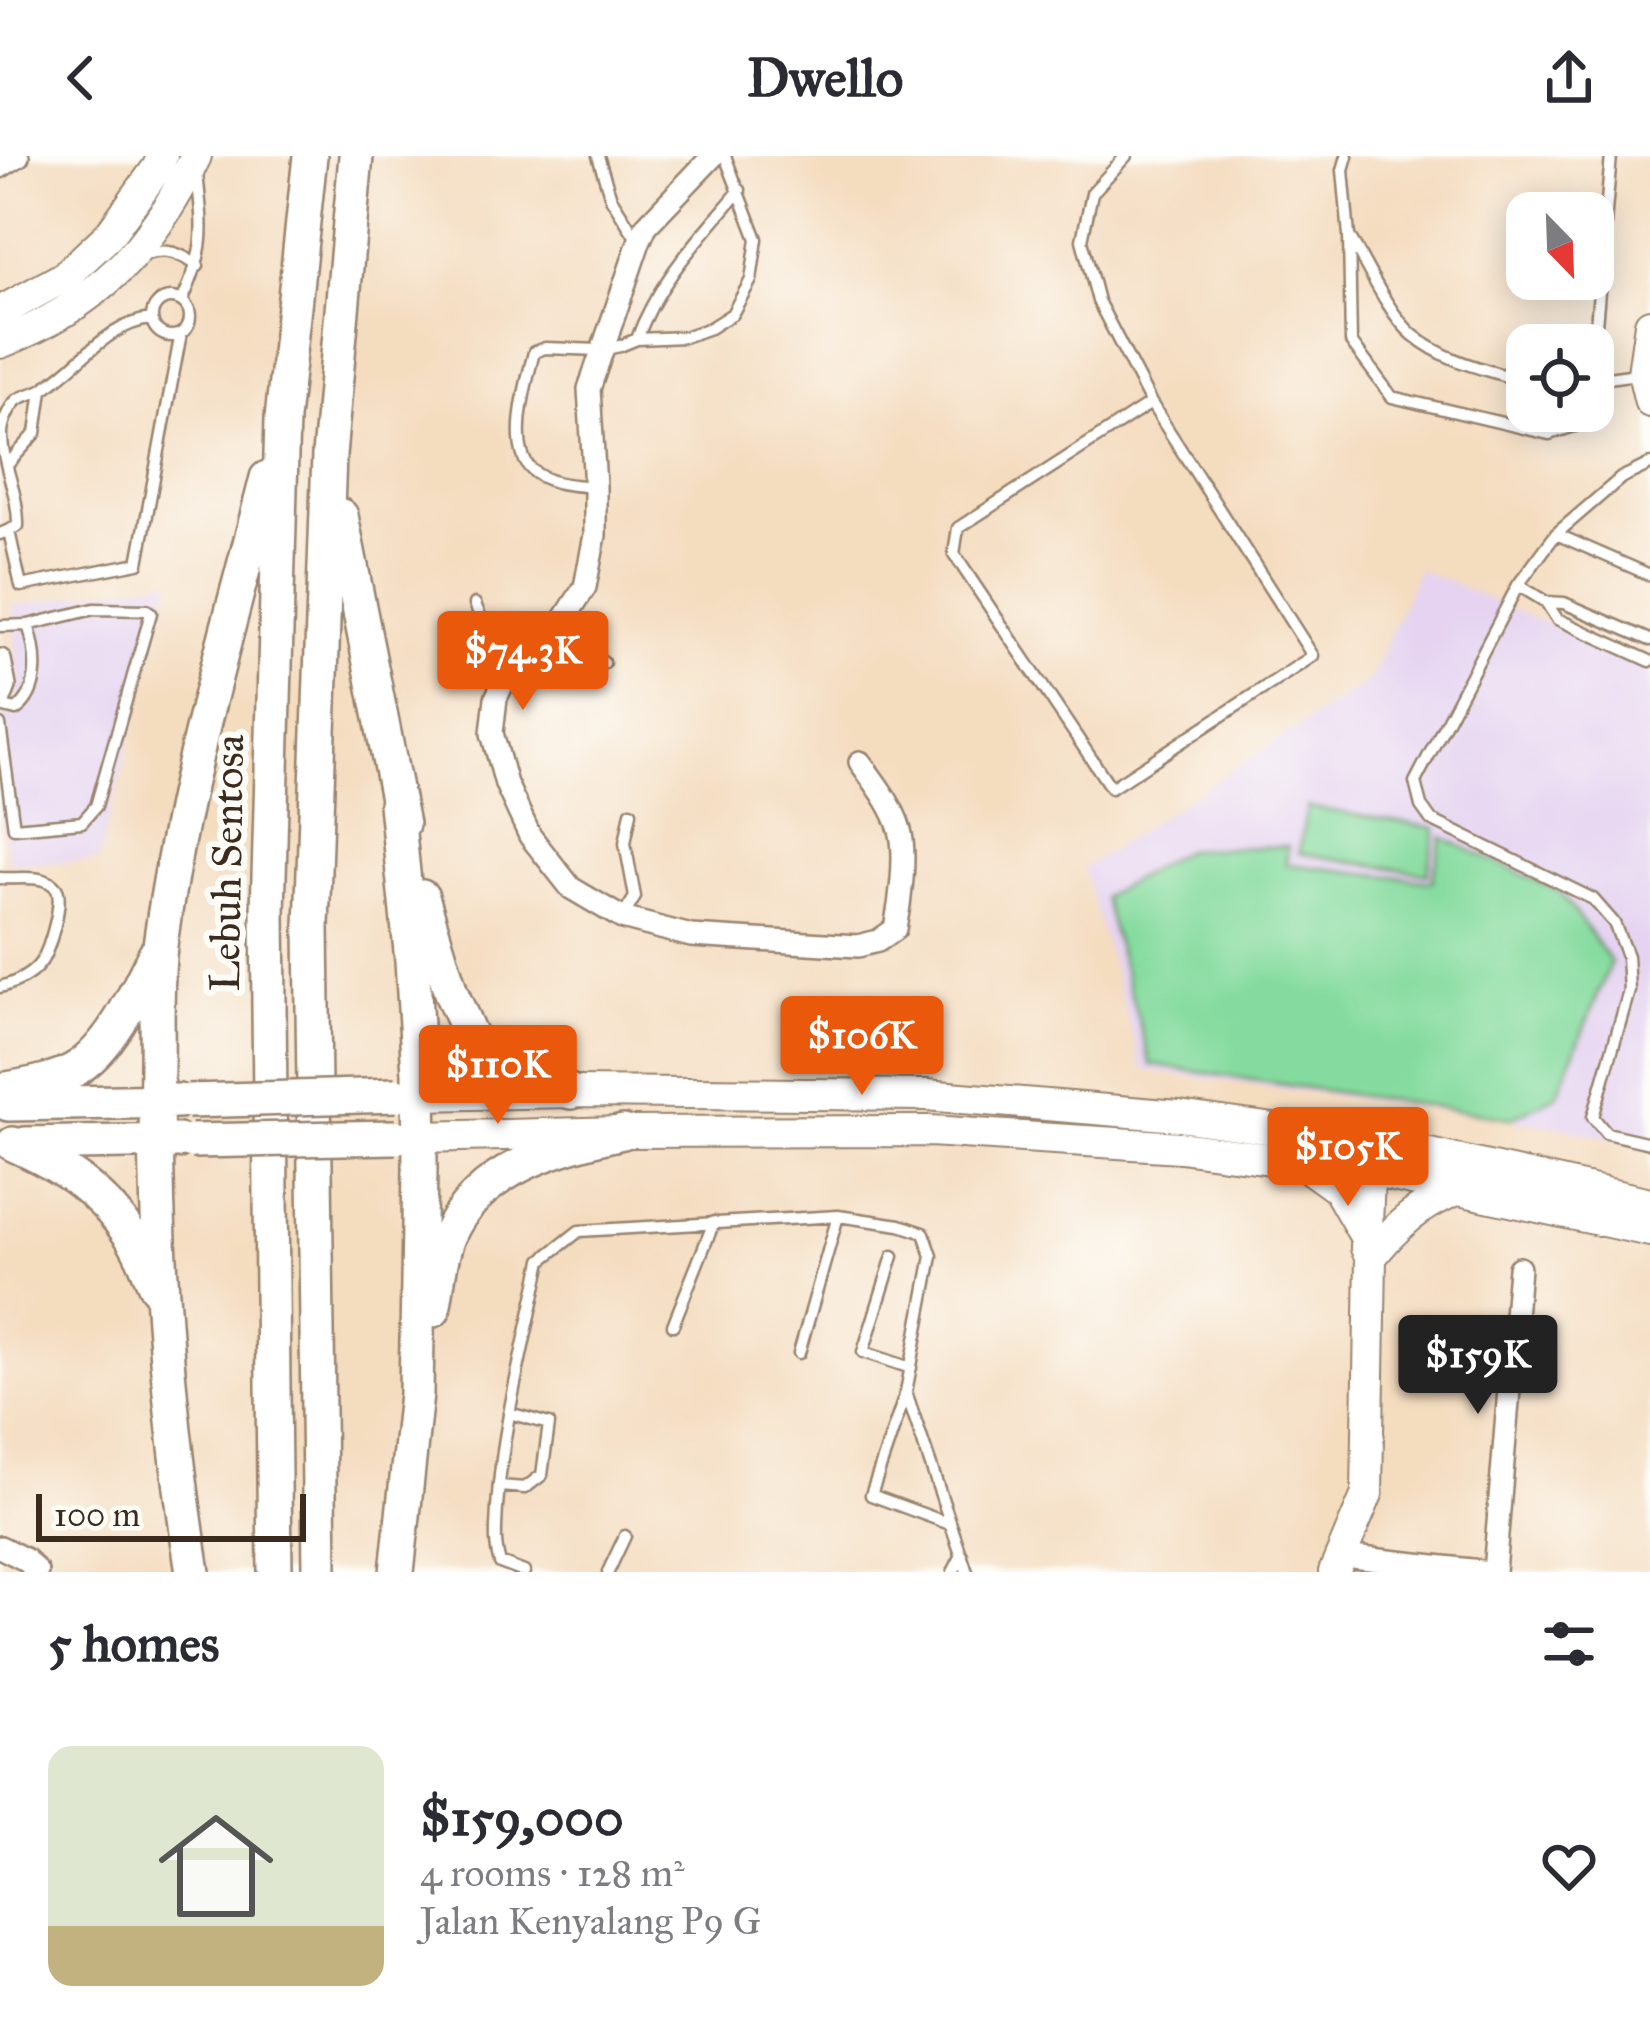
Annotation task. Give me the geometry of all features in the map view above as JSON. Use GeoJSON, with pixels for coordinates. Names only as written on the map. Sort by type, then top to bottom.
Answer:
{"type":"FeatureCollection","features":[{"type":"Feature","properties":{"kind":"main road","name":"Lebuh Sentosa"},"geometry":{"type":"LineString","coordinates":[[275,1572],[268,912],[282,419],[310,156]]}},
{"type":"Feature","properties":{"kind":"main road","name":"Lebuh Sentosa"},"geometry":{"type":"LineString","coordinates":[[320,1572],[312,926],[329,455],[356,156]]}},
{"type":"Feature","properties":{"kind":"main road"},"geometry":{"type":"LineString","coordinates":[[193,1572],[162,1300],[156,1142],[172,1101],[160,944],[184,800],[282,419]]}},
{"type":"Feature","properties":{"kind":"main road"},"geometry":{"type":"LineString","coordinates":[[329,455],[396,804],[444,973],[472,1040],[571,1092]]}},
{"type":"Feature","properties":{"kind":"main road"},"geometry":{"type":"LineString","coordinates":[[396,804],[412,961],[408,1137],[416,1394]]}},
{"type":"Feature","properties":{"kind":"main road"},"geometry":{"type":"LineString","coordinates":[[0,1090],[75,1070],[102,1045],[160,944]]}},
{"type":"Feature","properties":{"kind":"main road"},"geometry":{"type":"LineString","coordinates":[[0,1104],[408,1095]]}},
{"type":"Feature","properties":{"kind":"main road"},"geometry":{"type":"LineString","coordinates":[[397,1572],[416,1394],[448,1236],[473,1199],[500,1178],[542,1155],[622,1132]]}},
{"type":"Feature","properties":{"kind":"main road"},"geometry":{"type":"LineString","coordinates":[[7,1144],[408,1137]]}},
{"type":"Feature","properties":{"kind":"main road"},"geometry":{"type":"LineString","coordinates":[[7,1144],[58,1164],[92,1190],[133,1238],[162,1300]]}},
{"type":"Feature","properties":{"kind":"street"},"geometry":{"type":"LineString","coordinates":[[0,167],[18,156]]}},
{"type":"Feature","properties":{"kind":"street"},"geometry":{"type":"LineString","coordinates":[[0,312],[64,277],[108,236],[161,156]]}},
{"type":"Feature","properties":{"kind":"street"},"geometry":{"type":"LineString","coordinates":[[713,156],[646,226],[639,242],[589,389],[595,535],[585,587],[560,626],[507,676],[496,698],[492,734],[506,784],[530,836],[571,888],[622,918],[691,936],[858,946],[878,941],[895,929],[901,899],[902,834],[860,762]]}},
{"type":"Feature","properties":{"kind":"street"},"geometry":{"type":"LineString","coordinates":[[0,343],[34,330],[91,296],[132,258],[196,157]]}},
{"type":"Feature","properties":{"kind":"street"},"geometry":{"type":"LineString","coordinates":[[1647,387],[1650,324]]}},
{"type":"Feature","properties":{"kind":"street"},"geometry":{"type":"LineString","coordinates":[[0,660],[5,686],[0,702]]}},
{"type":"Feature","properties":{"kind":"street"},"geometry":{"type":"LineString","coordinates":[[408,1095],[926,1095],[1179,1116],[1379,1158],[1650,1203]]}},
{"type":"Feature","properties":{"kind":"street"},"geometry":{"type":"LineString","coordinates":[[408,1137],[930,1131],[1180,1147],[1300,1163],[1379,1158],[1456,1190],[1650,1231]]}},
{"type":"Feature","properties":{"kind":"street"},"geometry":{"type":"LineString","coordinates":[[1379,1158],[1371,1248],[1367,1494],[1338,1564],[1492,1572],[1520,1268]]}},
{"type":"Feature","properties":{"kind":"street"},"geometry":{"type":"LineString","coordinates":[[1300,1163],[1338,1189],[1371,1248]]}},
{"type":"Feature","properties":{"kind":"street"},"geometry":{"type":"LineString","coordinates":[[1371,1248],[1408,1215],[1456,1190]]}},
{"type":"Feature","properties":{"kind":"street"},"geometry":{"type":"LineString","coordinates":[[0,1546],[37,1572]]}},
{"type":"Feature","properties":{"kind":"lane"},"geometry":{"type":"LineString","coordinates":[[598,156],[611,198],[639,242]]}},
{"type":"Feature","properties":{"kind":"lane"},"geometry":{"type":"LineString","coordinates":[[595,487],[556,483],[532,471],[522,456],[525,388],[534,352],[545,348],[601,350],[637,339],[684,337],[732,314],[752,280],[757,238],[725,156]]}},
{"type":"Feature","properties":{"kind":"lane"},"geometry":{"type":"LineString","coordinates":[[1126,156],[1092,193],[1082,240],[1098,301],[1151,403],[1313,656],[1111,788],[954,554],[958,528],[1151,403]]}},
{"type":"Feature","properties":{"kind":"lane"},"geometry":{"type":"LineString","coordinates":[[1347,156],[1343,170],[1352,343],[1392,397],[1506,424]]}},
{"type":"Feature","properties":{"kind":"lane"},"geometry":{"type":"LineString","coordinates":[[1596,324],[1611,156]]}},
{"type":"Feature","properties":{"kind":"lane"},"geometry":{"type":"LineString","coordinates":[[182,301],[198,266],[203,233],[196,157]]}},
{"type":"Feature","properties":{"kind":"lane"},"geometry":{"type":"LineString","coordinates":[[637,339],[656,297],[740,190]]}},
{"type":"Feature","properties":{"kind":"lane"},"geometry":{"type":"LineString","coordinates":[[1349,236],[1410,334],[1446,357],[1506,376]]}},
{"type":"Feature","properties":{"kind":"lane"},"geometry":{"type":"LineString","coordinates":[[132,258],[161,250],[181,254],[198,266]]}},
{"type":"Feature","properties":{"kind":"lane"},"geometry":{"type":"LineString","coordinates":[[164,299],[182,301],[190,317],[181,333],[163,334],[152,319],[154,307],[164,299]]}},
{"type":"Feature","properties":{"kind":"lane"},"geometry":{"type":"LineString","coordinates":[[152,319],[119,330],[42,389],[18,400],[9,412],[2,433],[19,512],[18,526],[4,532],[21,586],[137,563],[181,333]]}},
{"type":"Feature","properties":{"kind":"lane"},"geometry":{"type":"LineString","coordinates":[[1614,385],[1647,387]]}},
{"type":"Feature","properties":{"kind":"lane"},"geometry":{"type":"LineString","coordinates":[[8,464],[36,433],[42,389]]}},
{"type":"Feature","properties":{"kind":"lane"},"geometry":{"type":"LineString","coordinates":[[1650,464],[1621,478],[1556,534],[1518,585],[1415,782],[1420,806],[1431,820],[1593,899],[1614,923],[1627,956],[1629,991],[1593,1117],[1606,1133],[1650,1143]]}},
{"type":"Feature","properties":{"kind":"lane"},"geometry":{"type":"LineString","coordinates":[[1556,534],[1650,575]]}},
{"type":"Feature","properties":{"kind":"lane"},"geometry":{"type":"LineString","coordinates":[[1518,585],[1546,602],[1557,619],[1650,661]]}},
{"type":"Feature","properties":{"kind":"lane"},"geometry":{"type":"LineString","coordinates":[[1546,602],[1564,603],[1650,640]]}},
{"type":"Feature","properties":{"kind":"lane"},"geometry":{"type":"LineString","coordinates":[[475,604],[487,632],[519,661]]}},
{"type":"Feature","properties":{"kind":"lane"},"geometry":{"type":"LineString","coordinates":[[0,626],[28,625],[94,609],[151,613],[96,806],[82,822],[14,829],[0,724]]}},
{"type":"Feature","properties":{"kind":"lane"},"geometry":{"type":"LineString","coordinates":[[0,702],[16,710],[30,696],[36,663],[28,625]]}},
{"type":"Feature","properties":{"kind":"lane"},"geometry":{"type":"LineString","coordinates":[[482,625],[560,626],[604,663]]}},
{"type":"Feature","properties":{"kind":"lane"},"geometry":{"type":"LineString","coordinates":[[622,918],[635,897],[625,843],[631,812]]}},
{"type":"Feature","properties":{"kind":"lane"},"geometry":{"type":"LineString","coordinates":[[0,878],[45,879],[56,888],[61,902],[42,961],[16,982],[0,987]]}},
{"type":"Feature","properties":{"kind":"lane"},"geometry":{"type":"LineString","coordinates":[[799,1353],[838,1216]]}},
{"type":"Feature","properties":{"kind":"lane"},"geometry":{"type":"LineString","coordinates":[[524,1572],[499,1568],[495,1550],[509,1413],[542,1260],[579,1231],[838,1216],[924,1233],[932,1256],[911,1368],[871,1495],[950,1524]]}},
{"type":"Feature","properties":{"kind":"lane"},"geometry":{"type":"LineString","coordinates":[[674,1325],[714,1222]]}},
{"type":"Feature","properties":{"kind":"lane"},"geometry":{"type":"LineString","coordinates":[[892,1256],[863,1352],[911,1368]]}},
{"type":"Feature","properties":{"kind":"lane"},"geometry":{"type":"LineString","coordinates":[[906,1392],[967,1572]]}},
{"type":"Feature","properties":{"kind":"lane"},"geometry":{"type":"LineString","coordinates":[[499,1486],[525,1488],[542,1475],[549,1424],[509,1413]]}},
{"type":"Feature","properties":{"kind":"lane"},"geometry":{"type":"LineString","coordinates":[[608,1572],[625,1536]]}},
{"type":"Feature","properties":{"kind":"lane"},"geometry":{"type":"LineString","coordinates":[[953,1572],[962,1555]]}},
{"type":"Feature","properties":{"kind":"shaded area"},"geometry":{"type":"Polygon","coordinates":[[[1418,569],[1650,668],[1650,1148],[1562,1127],[1143,1070],[1083,868],[1371,679],[1418,569]]]}},
{"type":"Feature","properties":{"kind":"shaded area"},"geometry":{"type":"Polygon","coordinates":[[[172,579],[98,861],[9,863],[0,810],[0,721],[12,709],[18,690],[13,606],[172,579]]]}},
{"type":"Feature","properties":{"kind":"green space"},"geometry":{"type":"Polygon","coordinates":[[[1307,807],[1436,828],[1428,874],[1299,853],[1307,807]]]}},
{"type":"Feature","properties":{"kind":"green space"},"geometry":{"type":"Polygon","coordinates":[[[1442,837],[1560,892],[1611,962],[1557,1095],[1511,1118],[1151,1065],[1103,897],[1185,850],[1288,846],[1286,864],[1432,881],[1442,837]]]}}]}
